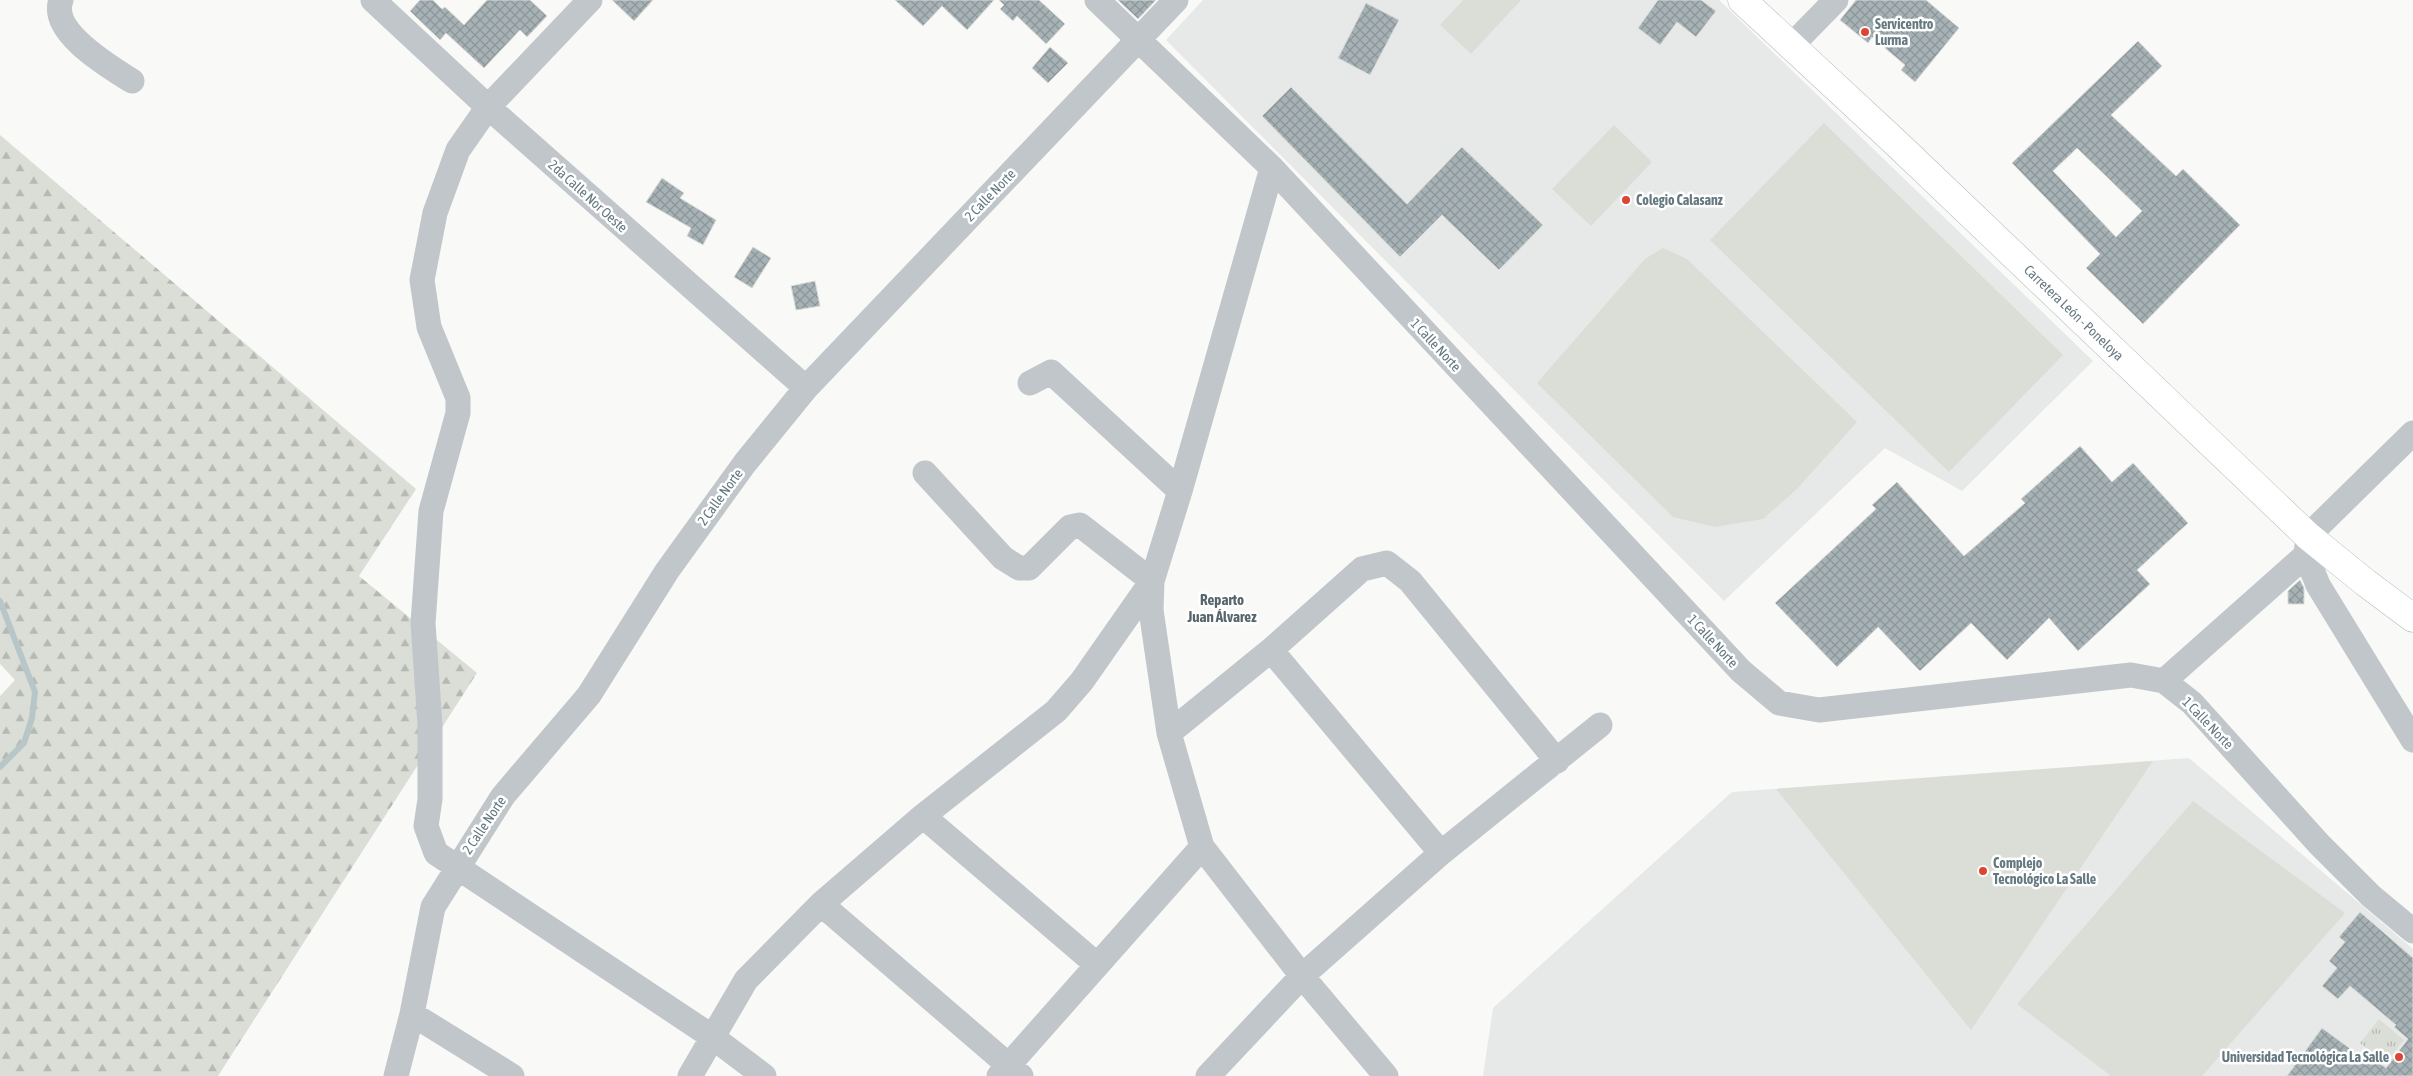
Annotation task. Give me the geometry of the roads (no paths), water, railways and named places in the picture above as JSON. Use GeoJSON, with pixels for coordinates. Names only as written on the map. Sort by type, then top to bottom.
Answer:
{"type":"FeatureCollection","features":[{"type":"Feature","properties":{"kind":"main road","name":"Carretera León - Poneloya"},"geometry":{"type":"LineString","coordinates":[[1742,0],[1790,47],[1895,142],[2307,545],[2366,583],[2413,618]]}},
{"type":"Feature","properties":{"kind":"street"},"geometry":{"type":"LineString","coordinates":[[61,0],[58,6],[63,23],[71,35],[87,50],[132,81]]}},
{"type":"Feature","properties":{"kind":"street","name":"2da Calle Nor Oeste"},"geometry":{"type":"LineString","coordinates":[[374,0],[488,107],[806,388]]}},
{"type":"Feature","properties":{"kind":"street"},"geometry":{"type":"LineString","coordinates":[[590,0],[488,107],[458,150],[435,213],[422,280],[429,327],[458,398],[458,413],[431,511],[422,623],[430,725],[430,799],[426,826],[436,853],[457,865],[711,1036],[764,1076]]}},
{"type":"Feature","properties":{"kind":"street","name":"1 Calle Norte"},"geometry":{"type":"LineString","coordinates":[[1097,0],[1272,168],[1740,672],[1779,703],[1819,710],[2131,675],[2164,681],[2192,703],[2319,844],[2371,896],[2413,931]]}},
{"type":"Feature","properties":{"kind":"street","name":"2 Calle Norte"},"geometry":{"type":"LineString","coordinates":[[396,1076],[412,1014],[433,907],[457,865],[503,796],[589,694],[667,570],[745,463],[806,388],[1176,0]]}},
{"type":"Feature","properties":{"kind":"street"},"geometry":{"type":"LineString","coordinates":[[1790,47],[1836,0]]}},
{"type":"Feature","properties":{"kind":"street"},"geometry":{"type":"LineString","coordinates":[[1272,168],[1180,491],[1152,581],[1151,610],[1169,733],[1202,847],[1302,976],[1386,1076]]}},
{"type":"Feature","properties":{"kind":"street"},"geometry":{"type":"LineString","coordinates":[[1030,383],[1051,372],[1180,491]]}},
{"type":"Feature","properties":{"kind":"street"},"geometry":{"type":"LineString","coordinates":[[2164,681],[2307,545],[2413,433]]}},
{"type":"Feature","properties":{"kind":"street"},"geometry":{"type":"LineString","coordinates":[[925,473],[1003,558],[1019,568],[1030,568],[1070,528],[1080,525],[1152,581]]}},
{"type":"Feature","properties":{"kind":"street"},"geometry":{"type":"LineString","coordinates":[[2307,545],[2318,585],[2413,740]]}},
{"type":"Feature","properties":{"kind":"street"},"geometry":{"type":"LineString","coordinates":[[1169,733],[1271,650],[1362,569],[1387,563],[1410,581],[1557,761]]}},
{"type":"Feature","properties":{"kind":"street"},"geometry":{"type":"LineString","coordinates":[[690,1076],[711,1036],[746,980],[821,904],[923,816],[1056,712],[1082,681],[1152,581]]}},
{"type":"Feature","properties":{"kind":"street"},"geometry":{"type":"LineString","coordinates":[[1271,650],[1442,853]]}},
{"type":"Feature","properties":{"kind":"street"},"geometry":{"type":"LineString","coordinates":[[1208,1076],[1302,976],[1442,853],[1600,725]]}},
{"type":"Feature","properties":{"kind":"street"},"geometry":{"type":"LineString","coordinates":[[923,816],[1096,964]]}},
{"type":"Feature","properties":{"kind":"street"},"geometry":{"type":"LineString","coordinates":[[821,904],[1009,1072],[1096,964],[1202,847]]}},
{"type":"Feature","properties":{"kind":"street"},"geometry":{"type":"LineString","coordinates":[[412,1014],[512,1076]]}},
{"type":"Feature","properties":{"kind":"waterway"},"geometry":{"type":"LineString","coordinates":[[0,601],[35,692],[32,718],[24,743],[0,767]]}},
{"type":"Feature","properties":{"kind":"place","name":"Servicentro Lurma"},"geometry":{"type":"Point","coordinates":[1865,32]}},
{"type":"Feature","properties":{"kind":"place","name":"Colegio Calasanz"},"geometry":{"type":"Point","coordinates":[1626,200]}},
{"type":"Feature","properties":{"kind":"place","name":"Complejo Tecnológico La Salle"},"geometry":{"type":"Point","coordinates":[1983,871]}},
{"type":"Feature","properties":{"kind":"place","name":"Universidad Tecnológica La Salle"},"geometry":{"type":"Point","coordinates":[2399,1057]}},
{"type":"Feature","properties":{"kind":"district","name":"Reparto Juan Álvarez"},"geometry":{"type":"Point","coordinates":[1222,608]}}]}
